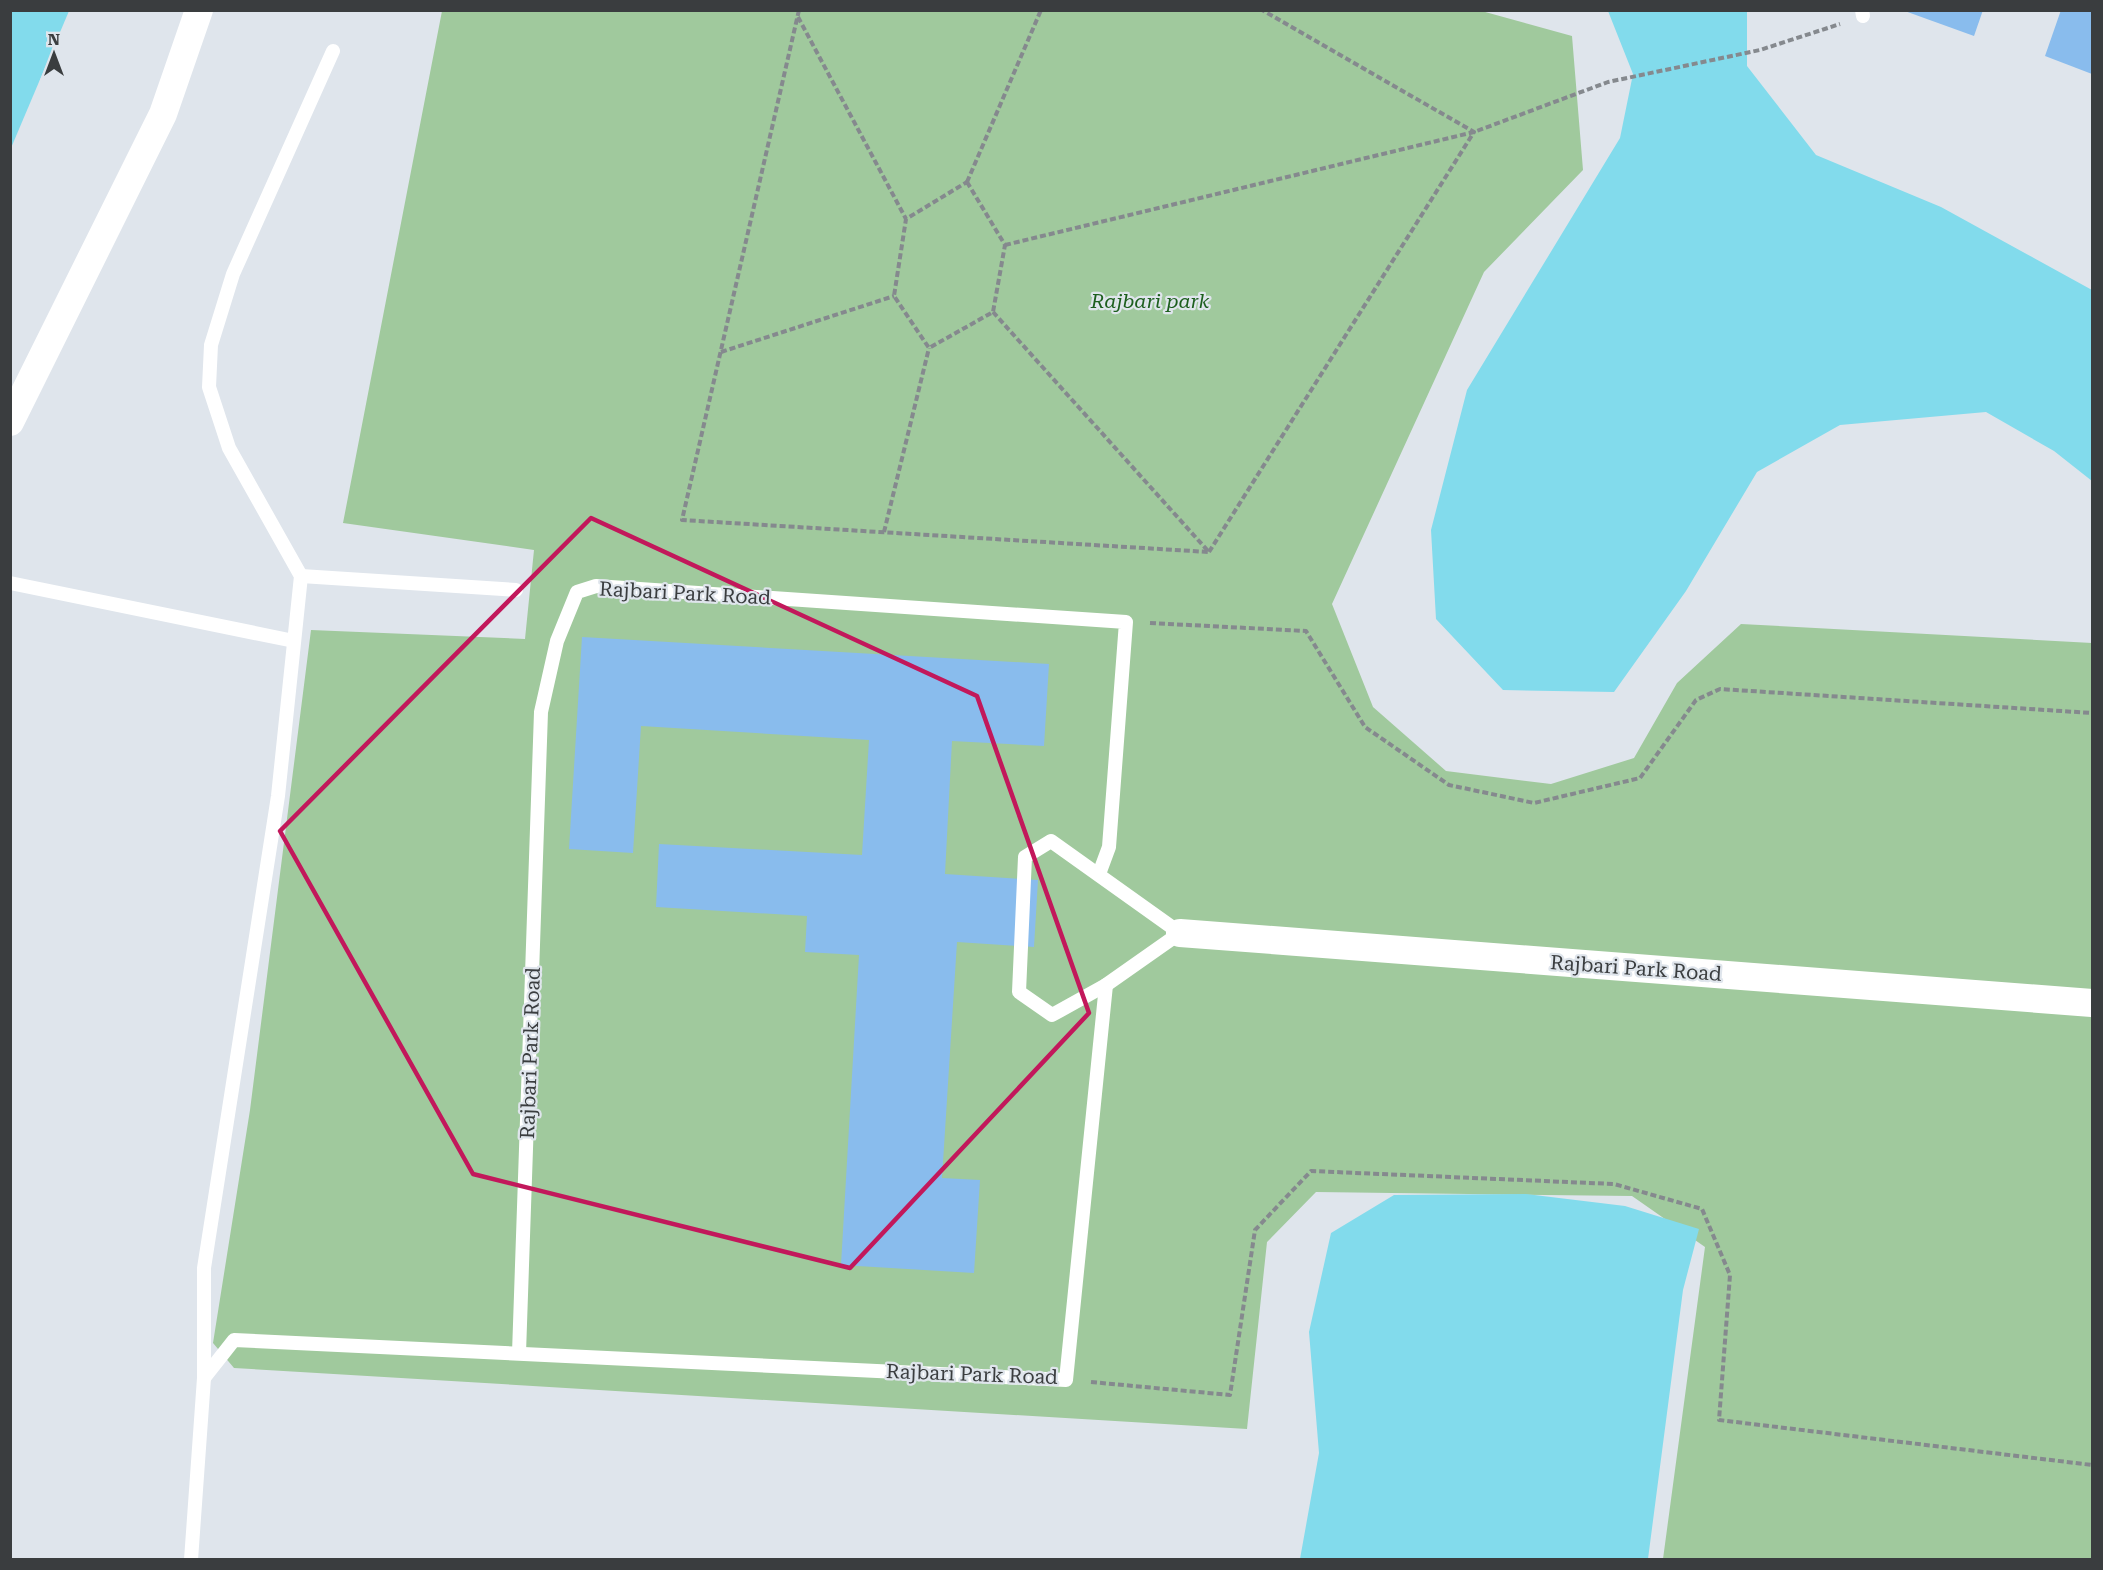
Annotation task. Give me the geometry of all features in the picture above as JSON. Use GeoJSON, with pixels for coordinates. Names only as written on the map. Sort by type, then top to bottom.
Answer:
{"type":"FeatureCollection","features":[{"type":"Feature","properties":{"kind":"street"},"geometry":{"type":"LineString","coordinates":[[10,422],[163,114],[199,10]]}},
{"type":"Feature","properties":{"kind":"street","name":"Rajbari Park Road"},"geometry":{"type":"LineString","coordinates":[[1180,933],[2092,1003]]}},
{"type":"Feature","properties":{"kind":"lane"},"geometry":{"type":"LineString","coordinates":[[191,1560],[204,1378],[204,1268],[278,796],[301,576],[229,448],[208,387],[211,345],[233,274],[333,51]]}},
{"type":"Feature","properties":{"kind":"lane"},"geometry":{"type":"LineString","coordinates":[[301,576],[516,590]]}},
{"type":"Feature","properties":{"kind":"lane"},"geometry":{"type":"LineString","coordinates":[[10,583],[294,641]]}},
{"type":"Feature","properties":{"kind":"lane","name":"Rajbari Park Road"},"geometry":{"type":"LineString","coordinates":[[519,1353],[541,712],[557,641],[566,612],[577,592],[596,586],[1126,622]]}},
{"type":"Feature","properties":{"kind":"lane"},"geometry":{"type":"LineString","coordinates":[[1099,874],[1108,847],[1126,622]]}},
{"type":"Feature","properties":{"kind":"lane"},"geometry":{"type":"LineString","coordinates":[[1051,841],[1099,874],[1180,933],[1106,986],[1052,1015],[1019,992],[1024,857],[1051,841]]}},
{"type":"Feature","properties":{"kind":"lane","name":"Rajbari Park Road"},"geometry":{"type":"LineString","coordinates":[[204,1378],[234,1340],[1066,1380],[1106,986]]}},
{"type":"Feature","properties":{"kind":"path"},"geometry":{"type":"LineString","coordinates":[[799,10],[682,520],[1209,552]]}},
{"type":"Feature","properties":{"kind":"path"},"geometry":{"type":"LineString","coordinates":[[906,219],[967,182],[1041,10]]}},
{"type":"Feature","properties":{"kind":"path"},"geometry":{"type":"LineString","coordinates":[[1262,10],[1474,132]]}},
{"type":"Feature","properties":{"kind":"path"},"geometry":{"type":"LineString","coordinates":[[1005,245],[1474,132],[1608,82],[1760,50],[1863,13]]}},
{"type":"Feature","properties":{"kind":"path"},"geometry":{"type":"LineString","coordinates":[[798,17],[906,219],[894,297],[929,348]]}},
{"type":"Feature","properties":{"kind":"path"},"geometry":{"type":"LineString","coordinates":[[1209,552],[1474,132]]}},
{"type":"Feature","properties":{"kind":"path"},"geometry":{"type":"LineString","coordinates":[[967,182],[1005,245],[993,312]]}},
{"type":"Feature","properties":{"kind":"path"},"geometry":{"type":"LineString","coordinates":[[720,352],[894,297]]}},
{"type":"Feature","properties":{"kind":"path"},"geometry":{"type":"LineString","coordinates":[[993,312],[1209,552]]}},
{"type":"Feature","properties":{"kind":"path"},"geometry":{"type":"LineString","coordinates":[[884,532],[929,348],[993,312]]}},
{"type":"Feature","properties":{"kind":"path"},"geometry":{"type":"LineString","coordinates":[[1126,622],[1306,631],[1365,727],[1449,785],[1534,803],[1640,778],[1696,700],[1720,689],[2092,713]]}},
{"type":"Feature","properties":{"kind":"path"},"geometry":{"type":"LineString","coordinates":[[1066,1380],[1230,1395],[1255,1230],[1311,1171],[1614,1184],[1702,1209],[1730,1275],[1719,1420],[2092,1465]]}},
{"type":"Feature","properties":{"kind":"highlighted area"},"geometry":{"type":"Polygon","coordinates":[[[591,518],[977,696],[1089,1013],[850,1268],[473,1174],[280,831],[591,518]]]}},
{"type":"Feature","properties":{"kind":"green space","name":"Rajbari park"},"geometry":{"type":"Polygon","coordinates":[[[1478,10],[1572,36],[1583,170],[1484,272],[1332,604],[1373,707],[1446,771],[1551,784],[1634,758],[1677,683],[1741,624],[2092,643],[2092,1559],[1663,1559],[1705,1247],[1632,1196],[1316,1192],[1267,1242],[1247,1429],[234,1368],[213,1343],[250,1110],[311,630],[525,639],[534,550],[343,523],[442,11],[1478,10]]]}},
{"type":"Feature","properties":{"kind":"water"},"geometry":{"type":"Polygon","coordinates":[[[10,11],[69,11],[11,148],[10,11]]]}},
{"type":"Feature","properties":{"kind":"water"},"geometry":{"type":"Polygon","coordinates":[[[1608,11],[1747,11],[1747,66],[1816,155],[1941,207],[2092,290],[2092,481],[2054,451],[1986,412],[1840,425],[1757,472],[1686,591],[1614,692],[1503,690],[1436,619],[1431,530],[1467,390],[1620,138],[1633,74],[1608,11]]]}},
{"type":"Feature","properties":{"kind":"water"},"geometry":{"type":"Polygon","coordinates":[[[1526,1194],[1625,1206],[1699,1229],[1683,1290],[1648,1559],[1300,1559],[1319,1453],[1309,1332],[1331,1233],[1394,1195],[1526,1194]]]}},
{"type":"Feature","properties":{"kind":"building"},"geometry":{"type":"Polygon","coordinates":[[[1902,10],[1983,10],[1974,36],[1902,10]]]}},
{"type":"Feature","properties":{"kind":"building"},"geometry":{"type":"Polygon","coordinates":[[[2061,10],[2092,10],[2092,74],[2045,56],[2061,10]]]}},
{"type":"Feature","properties":{"kind":"building"},"geometry":{"type":"Polygon","coordinates":[[[582,637],[1049,664],[1044,746],[952,741],[945,874],[1038,880],[1034,947],[957,942],[942,1178],[980,1180],[974,1273],[841,1265],[859,955],[805,952],[807,916],[656,907],[659,844],[862,855],[869,740],[641,726],[633,853],[569,849],[582,637]]]}}]}
